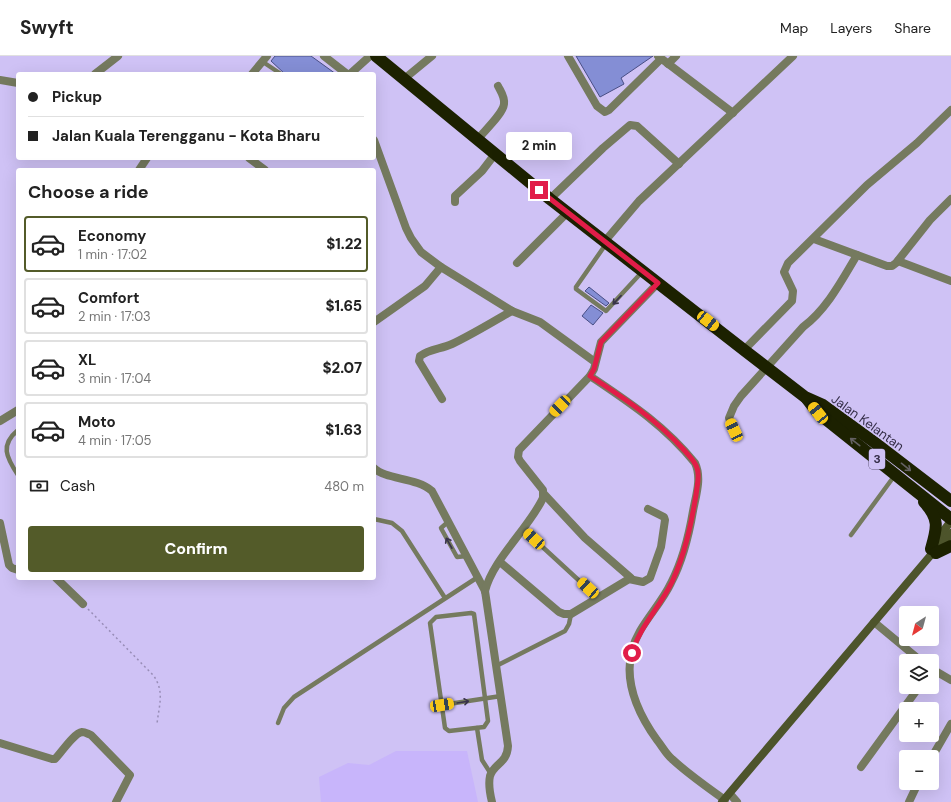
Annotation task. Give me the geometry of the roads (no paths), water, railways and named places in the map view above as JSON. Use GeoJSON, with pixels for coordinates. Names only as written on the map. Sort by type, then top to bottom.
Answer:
{"type":"FeatureCollection","features":[{"type":"Feature","properties":{"kind":"highway","name":"3"},"geometry":{"type":"LineString","coordinates":[[376,56],[550,199],[805,397]]}},
{"type":"Feature","properties":{"kind":"highway","name":"Jalan Kelantan"},"geometry":{"type":"LineString","coordinates":[[805,397],[818,413],[900,477],[951,520]]}},
{"type":"Feature","properties":{"kind":"highway","name":"Jalan Kelantan"},"geometry":{"type":"LineString","coordinates":[[805,397],[822,405],[874,442],[951,501]]}},
{"type":"Feature","properties":{"kind":"highway"},"geometry":{"type":"LineString","coordinates":[[900,477],[930,509],[936,519],[932,552],[951,546]]}},
{"type":"Feature","properties":{"kind":"highway"},"geometry":{"type":"LineString","coordinates":[[929,485],[951,491]]}},
{"type":"Feature","properties":{"kind":"street"},"geometry":{"type":"LineString","coordinates":[[97,72],[118,56]]}},
{"type":"Feature","properties":{"kind":"street"},"geometry":{"type":"LineString","coordinates":[[324,56],[346,72]]}},
{"type":"Feature","properties":{"kind":"street"},"geometry":{"type":"LineString","coordinates":[[351,72],[370,56]]}},
{"type":"Feature","properties":{"kind":"street"},"geometry":{"type":"LineString","coordinates":[[404,79],[432,56]]}},
{"type":"Feature","properties":{"kind":"street"},"geometry":{"type":"LineString","coordinates":[[568,56],[597,106],[605,112],[609,110],[662,60],[676,56]]}},
{"type":"Feature","properties":{"kind":"street"},"geometry":{"type":"LineString","coordinates":[[606,242],[628,213],[793,56]]}},
{"type":"Feature","properties":{"kind":"street"},"geometry":{"type":"LineString","coordinates":[[254,72],[265,59]]}},
{"type":"Feature","properties":{"kind":"street"},"geometry":{"type":"LineString","coordinates":[[662,60],[686,76],[733,113]]}},
{"type":"Feature","properties":{"kind":"street"},"geometry":{"type":"LineString","coordinates":[[0,80],[16,82]]}},
{"type":"Feature","properties":{"kind":"street"},"geometry":{"type":"LineString","coordinates":[[478,139],[502,110],[504,104],[503,94],[498,86]]}},
{"type":"Feature","properties":{"kind":"street"},"geometry":{"type":"LineString","coordinates":[[744,350],[792,301],[793,291],[785,276],[784,267],[871,181],[917,143],[951,110]]}},
{"type":"Feature","properties":{"kind":"street"},"geometry":{"type":"LineString","coordinates":[[550,199],[603,148],[630,125],[637,126],[679,164]]}},
{"type":"Feature","properties":{"kind":"street"},"geometry":{"type":"LineString","coordinates":[[376,145],[411,238],[421,252],[441,267],[512,311],[540,322],[595,362]]}},
{"type":"Feature","properties":{"kind":"street"},"geometry":{"type":"LineString","coordinates":[[455,202],[455,196],[482,171],[496,154]]}},
{"type":"Feature","properties":{"kind":"street"},"geometry":{"type":"LineString","coordinates":[[252,160],[262,168]]}},
{"type":"Feature","properties":{"kind":"street"},"geometry":{"type":"LineString","coordinates":[[814,239],[887,266],[892,266],[898,261],[930,220],[951,199]]}},
{"type":"Feature","properties":{"kind":"street"},"geometry":{"type":"LineString","coordinates":[[517,263],[568,213]]}},
{"type":"Feature","properties":{"kind":"street"},"geometry":{"type":"LineString","coordinates":[[738,438],[731,422],[730,415],[741,396],[803,327],[817,315],[837,288],[857,255]]}},
{"type":"Feature","properties":{"kind":"street"},"geometry":{"type":"LineString","coordinates":[[898,261],[951,281]]}},
{"type":"Feature","properties":{"kind":"street"},"geometry":{"type":"LineString","coordinates":[[376,321],[425,286],[441,267]]}},
{"type":"Feature","properties":{"kind":"street"},"geometry":{"type":"LineString","coordinates":[[648,509],[665,518],[661,547],[652,576],[648,580],[640,582],[631,578],[584,538],[544,494],[541,486],[520,461],[518,457],[518,450],[590,376],[594,369],[601,342],[658,283]]}},
{"type":"Feature","properties":{"kind":"street"},"geometry":{"type":"LineString","coordinates":[[442,399],[419,361],[420,356],[428,351],[450,345],[512,311]]}},
{"type":"Feature","properties":{"kind":"street"},"geometry":{"type":"LineString","coordinates":[[590,376],[652,418],[691,458],[697,468],[698,479],[690,530],[679,565],[662,599],[640,632],[629,663],[630,679],[632,691],[647,726],[671,759],[726,799],[737,802]]}},
{"type":"Feature","properties":{"kind":"street"},"geometry":{"type":"LineString","coordinates":[[0,421],[16,411]]}},
{"type":"Feature","properties":{"kind":"street"},"geometry":{"type":"LineString","coordinates":[[376,469],[380,472],[423,484],[432,491],[485,591],[508,746],[508,755],[491,774],[489,785],[492,802]]}},
{"type":"Feature","properties":{"kind":"street"},"geometry":{"type":"LineString","coordinates":[[485,591],[500,562],[541,502],[544,494]]}},
{"type":"Feature","properties":{"kind":"street"},"geometry":{"type":"LineString","coordinates":[[932,552],[951,520]]}},
{"type":"Feature","properties":{"kind":"street"},"geometry":{"type":"LineString","coordinates":[[0,523],[9,564],[12,568],[16,569]]}},
{"type":"Feature","properties":{"kind":"street"},"geometry":{"type":"LineString","coordinates":[[726,799],[932,552],[951,534]]}},
{"type":"Feature","properties":{"kind":"street"},"geometry":{"type":"LineString","coordinates":[[500,562],[559,612],[564,614],[571,614],[631,578]]}},
{"type":"Feature","properties":{"kind":"street"},"geometry":{"type":"LineString","coordinates":[[58,580],[83,604]]}},
{"type":"Feature","properties":{"kind":"street"},"geometry":{"type":"LineString","coordinates":[[874,622],[912,654]]}},
{"type":"Feature","properties":{"kind":"street"},"geometry":{"type":"LineString","coordinates":[[939,673],[951,680]]}},
{"type":"Feature","properties":{"kind":"street"},"geometry":{"type":"LineString","coordinates":[[861,767],[914,694]]}},
{"type":"Feature","properties":{"kind":"street"},"geometry":{"type":"LineString","coordinates":[[936,750],[951,724]]}},
{"type":"Feature","properties":{"kind":"street"},"geometry":{"type":"LineString","coordinates":[[0,743],[52,760],[55,759],[80,732],[91,735],[130,775],[116,802]]}},
{"type":"Feature","properties":{"kind":"street"},"geometry":{"type":"LineString","coordinates":[[908,802],[914,790]]}},
{"type":"Feature","properties":{"kind":"lane"},"geometry":{"type":"LineString","coordinates":[[265,59],[279,72]]}},
{"type":"Feature","properties":{"kind":"lane"},"geometry":{"type":"LineString","coordinates":[[606,242],[576,288],[606,311],[644,271]]}},
{"type":"Feature","properties":{"kind":"lane"},"geometry":{"type":"LineString","coordinates":[[16,432],[7,440],[5,449],[8,459],[16,472]]}},
{"type":"Feature","properties":{"kind":"lane"},"geometry":{"type":"LineString","coordinates":[[851,536],[900,477]]}},
{"type":"Feature","properties":{"kind":"lane"},"geometry":{"type":"LineString","coordinates":[[376,519],[392,523],[402,531],[445,598]]}},
{"type":"Feature","properties":{"kind":"lane"},"geometry":{"type":"LineString","coordinates":[[523,529],[598,598]]}},
{"type":"Feature","properties":{"kind":"lane"},"geometry":{"type":"LineString","coordinates":[[278,723],[284,708],[294,697],[478,576]]}},
{"type":"Feature","properties":{"kind":"lane"},"geometry":{"type":"LineString","coordinates":[[471,613],[474,614],[487,724],[484,727],[449,731],[445,728],[442,705],[430,623],[436,617],[471,613]]}},
{"type":"Feature","properties":{"kind":"lane"},"geometry":{"type":"LineString","coordinates":[[496,666],[565,631],[569,624],[571,614]]}},
{"type":"Feature","properties":{"kind":"lane"},"geometry":{"type":"LineString","coordinates":[[442,705],[501,696]]}},
{"type":"Feature","properties":{"kind":"lane"},"geometry":{"type":"LineString","coordinates":[[477,728],[482,760],[491,774]]}}]}
